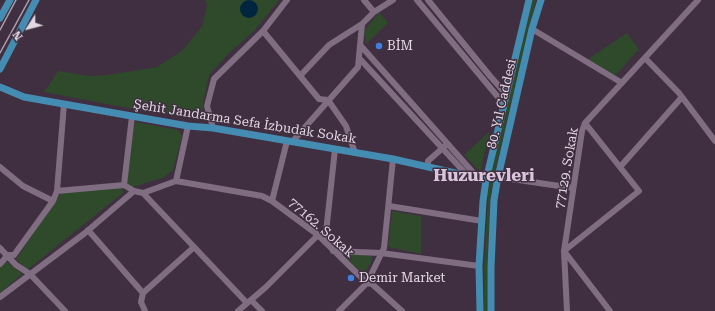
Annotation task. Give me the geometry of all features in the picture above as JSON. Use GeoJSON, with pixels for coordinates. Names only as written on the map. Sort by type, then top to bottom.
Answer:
{"type":"FeatureCollection","features":[{"type":"Feature","properties":{"kind":"main road"},"geometry":{"type":"LineString","coordinates":[[0,18],[10,0]]}},
{"type":"Feature","properties":{"kind":"main road"},"geometry":{"type":"LineString","coordinates":[[0,69],[36,0]]}},
{"type":"Feature","properties":{"kind":"main road","name":"80. Yıl Caddesi"},"geometry":{"type":"LineString","coordinates":[[491,311],[491,260],[494,200],[532,29],[541,0]]}},
{"type":"Feature","properties":{"kind":"main road","name":"80. Yıl Caddesi"},"geometry":{"type":"LineString","coordinates":[[480,311],[479,266],[486,180],[527,1]]}},
{"type":"Feature","properties":{"kind":"main road","name":"Şehit Jandarma Sefa İzbudak Sokak"},"geometry":{"type":"LineString","coordinates":[[0,88],[24,97],[188,126],[213,128],[393,159],[486,180]]}},
{"type":"Feature","properties":{"kind":"street"},"geometry":{"type":"LineString","coordinates":[[213,128],[207,106],[214,79],[263,31],[287,0]]}},
{"type":"Feature","properties":{"kind":"street"},"geometry":{"type":"LineString","coordinates":[[364,0],[374,12]]}},
{"type":"Feature","properties":{"kind":"street"},"geometry":{"type":"LineString","coordinates":[[300,76],[329,44],[362,24],[374,12],[392,0]]}},
{"type":"Feature","properties":{"kind":"street"},"geometry":{"type":"LineString","coordinates":[[417,0],[503,103]]}},
{"type":"Feature","properties":{"kind":"street"},"geometry":{"type":"LineString","coordinates":[[428,0],[506,94]]}},
{"type":"Feature","properties":{"kind":"street","name":"77129. Sokak"},"geometry":{"type":"LineString","coordinates":[[568,311],[564,251],[582,131],[585,123],[698,0]]}},
{"type":"Feature","properties":{"kind":"street"},"geometry":{"type":"LineString","coordinates":[[272,201],[289,142],[358,67],[360,59],[362,24]]}},
{"type":"Feature","properties":{"kind":"street"},"geometry":{"type":"LineString","coordinates":[[532,29],[622,83]]}},
{"type":"Feature","properties":{"kind":"street"},"geometry":{"type":"LineString","coordinates":[[263,31],[319,98],[328,100],[346,126],[355,153]]}},
{"type":"Feature","properties":{"kind":"street"},"geometry":{"type":"LineString","coordinates":[[361,46],[478,178]]}},
{"type":"Feature","properties":{"kind":"street"},"geometry":{"type":"LineString","coordinates":[[645,58],[682,97],[715,141]]}},
{"type":"Feature","properties":{"kind":"street"},"geometry":{"type":"LineString","coordinates":[[360,59],[466,175]]}},
{"type":"Feature","properties":{"kind":"street"},"geometry":{"type":"LineString","coordinates":[[620,167],[682,97]]}},
{"type":"Feature","properties":{"kind":"street"},"geometry":{"type":"LineString","coordinates":[[8,254],[14,255],[53,201],[57,191],[64,104]]}},
{"type":"Feature","properties":{"kind":"street"},"geometry":{"type":"LineString","coordinates":[[124,185],[132,116]]}},
{"type":"Feature","properties":{"kind":"street"},"geometry":{"type":"LineString","coordinates":[[585,123],[639,191],[564,251],[610,311]]}},
{"type":"Feature","properties":{"kind":"street"},"geometry":{"type":"LineString","coordinates":[[176,181],[188,126]]}},
{"type":"Feature","properties":{"kind":"street"},"geometry":{"type":"LineString","coordinates":[[428,166],[428,161],[448,144]]}},
{"type":"Feature","properties":{"kind":"street"},"geometry":{"type":"LineString","coordinates":[[325,242],[334,149]]}},
{"type":"Feature","properties":{"kind":"street"},"geometry":{"type":"LineString","coordinates":[[339,311],[366,283],[384,248],[393,159]]}},
{"type":"Feature","properties":{"kind":"street"},"geometry":{"type":"LineString","coordinates":[[0,167],[23,186],[53,201]]}},
{"type":"Feature","properties":{"kind":"street"},"geometry":{"type":"LineString","coordinates":[[498,177],[573,188]]}},
{"type":"Feature","properties":{"kind":"street","name":"77162. Sokak"},"geometry":{"type":"LineString","coordinates":[[143,193],[176,181],[262,196],[272,201],[318,236],[366,283],[372,284],[402,311]]}},
{"type":"Feature","properties":{"kind":"street"},"geometry":{"type":"LineString","coordinates":[[57,191],[124,185],[134,191],[143,193],[193,248],[249,302],[262,311]]}},
{"type":"Feature","properties":{"kind":"street"},"geometry":{"type":"LineString","coordinates":[[0,297],[88,230],[134,191]]}},
{"type":"Feature","properties":{"kind":"street"},"geometry":{"type":"LineString","coordinates":[[389,206],[482,221]]}},
{"type":"Feature","properties":{"kind":"street"},"geometry":{"type":"LineString","coordinates":[[88,230],[143,293]]}},
{"type":"Feature","properties":{"kind":"street"},"geometry":{"type":"LineString","coordinates":[[238,311],[318,236]]}},
{"type":"Feature","properties":{"kind":"street"},"geometry":{"type":"LineString","coordinates":[[0,248],[8,254],[16,265],[30,274],[65,311]]}},
{"type":"Feature","properties":{"kind":"street"},"geometry":{"type":"LineString","coordinates":[[145,311],[141,302],[143,293],[193,248]]}},
{"type":"Feature","properties":{"kind":"street"},"geometry":{"type":"LineString","coordinates":[[333,251],[381,252],[479,266]]}},
{"type":"Feature","properties":{"kind":"street"},"geometry":{"type":"LineString","coordinates":[[0,264],[8,254]]}},
{"type":"Feature","properties":{"kind":"green space"},"geometry":{"type":"Polygon","coordinates":[[[205,0],[279,0],[255,30],[227,55],[209,75],[203,104],[203,120],[122,107],[44,92],[58,71],[90,76],[107,75],[157,67],[182,51],[202,26],[207,5],[205,0]]]}},
{"type":"Feature","properties":{"kind":"green space"},"geometry":{"type":"Polygon","coordinates":[[[533,0],[536,0],[491,193],[487,267],[487,311],[484,311],[484,266],[488,192],[494,157],[533,0]]]}},
{"type":"Feature","properties":{"kind":"green space"},"geometry":{"type":"Polygon","coordinates":[[[379,12],[388,23],[366,44],[364,31],[379,12]]]}},
{"type":"Feature","properties":{"kind":"green space"},"geometry":{"type":"Polygon","coordinates":[[[627,33],[640,51],[637,51],[617,74],[614,75],[588,59],[627,33]]]}},
{"type":"Feature","properties":{"kind":"green space"},"geometry":{"type":"Polygon","coordinates":[[[135,122],[178,130],[182,136],[173,170],[164,177],[130,188],[125,178],[135,122]]]}},
{"type":"Feature","properties":{"kind":"green space"},"geometry":{"type":"Polygon","coordinates":[[[490,131],[480,172],[464,155],[490,131]]]}},
{"type":"Feature","properties":{"kind":"green space"},"geometry":{"type":"Polygon","coordinates":[[[121,187],[124,192],[27,270],[16,259],[61,193],[121,187]]]}},
{"type":"Feature","properties":{"kind":"green space"},"geometry":{"type":"Polygon","coordinates":[[[392,211],[421,216],[421,254],[388,247],[392,211]]]}},
{"type":"Feature","properties":{"kind":"green space"},"geometry":{"type":"Polygon","coordinates":[[[348,253],[372,256],[371,263],[363,274],[346,258],[348,253]]]}},
{"type":"Feature","properties":{"kind":"green space"},"geometry":{"type":"Polygon","coordinates":[[[6,261],[22,274],[0,293],[0,268],[6,261]]]}},
{"type":"Feature","properties":{"kind":"water"},"geometry":{"type":"Polygon","coordinates":[[[245,0],[253,0],[258,5],[256,16],[253,18],[245,18],[240,13],[240,5],[245,0]]]}},
{"type":"Feature","properties":{"kind":"railway"},"geometry":{"type":"LineString","coordinates":[[0,30],[16,0]]}},
{"type":"Feature","properties":{"kind":"railway"},"geometry":{"type":"LineString","coordinates":[[0,53],[29,0]]}},
{"type":"Feature","properties":{"kind":"place","name":"BİM"},"geometry":{"type":"Point","coordinates":[379,46]}},
{"type":"Feature","properties":{"kind":"place","name":"Demir Market"},"geometry":{"type":"Point","coordinates":[351,278]}},
{"type":"Feature","properties":{"kind":"district","name":"Huzurevleri"},"geometry":{"type":"Point","coordinates":[484,176]}}]}
